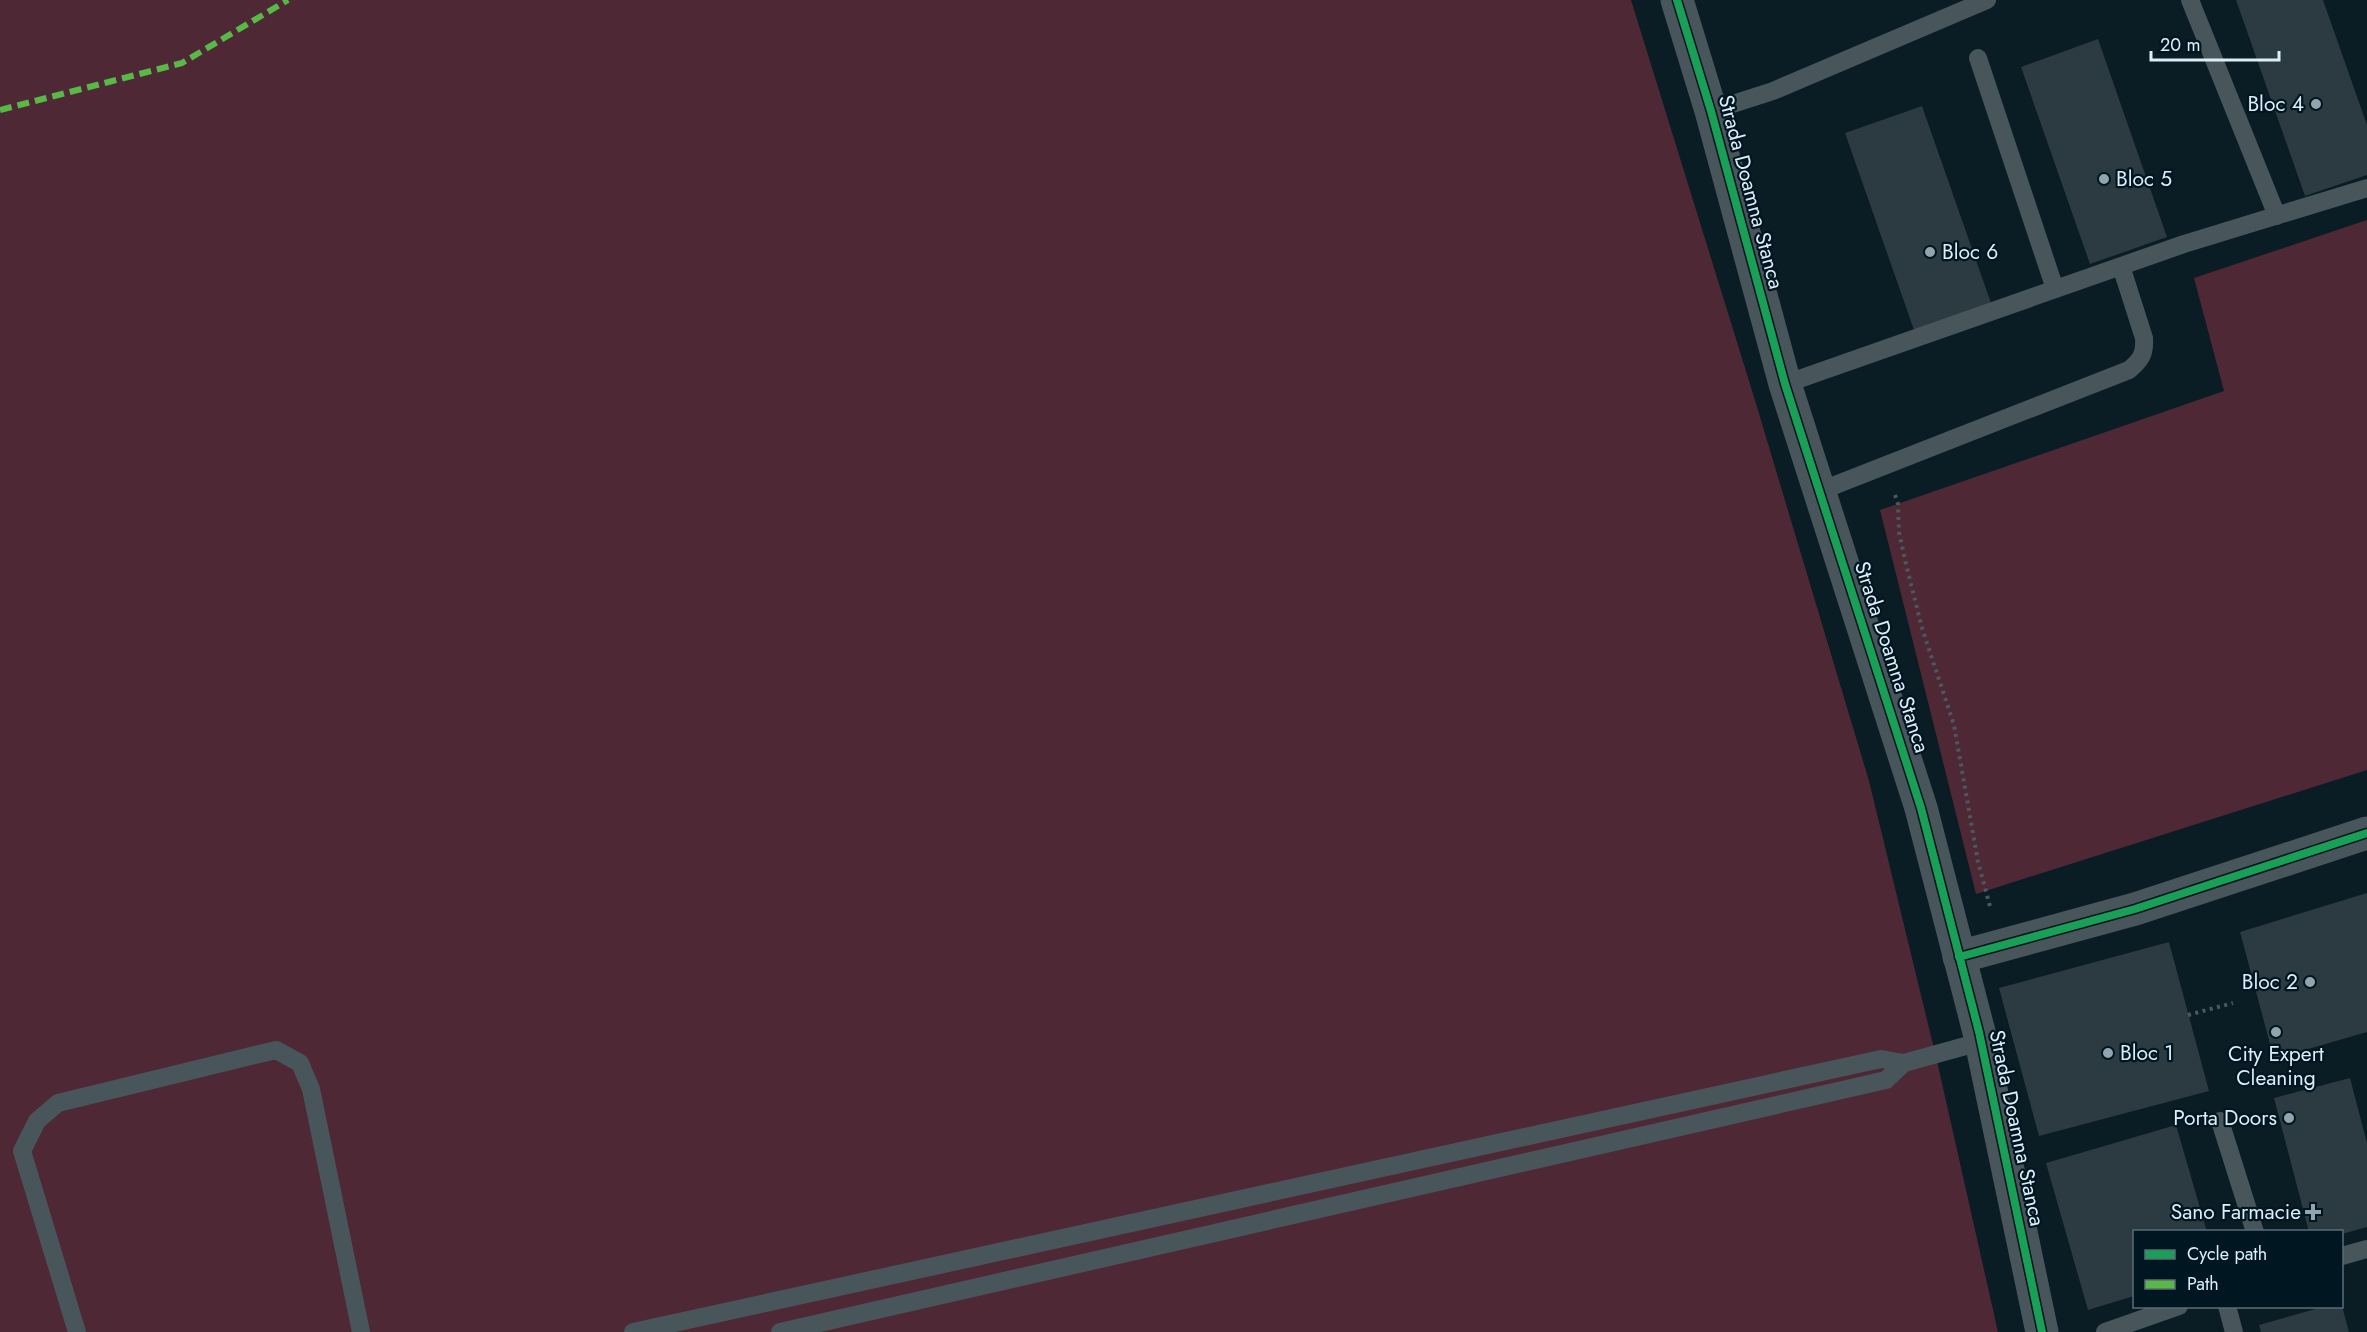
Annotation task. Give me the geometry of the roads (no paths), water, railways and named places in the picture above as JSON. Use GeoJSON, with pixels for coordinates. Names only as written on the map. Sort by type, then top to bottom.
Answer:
{"type":"FeatureCollection","features":[{"type":"Feature","properties":{"kind":"street","name":"Strada Doamna Stanca"},"geometry":{"type":"LineString","coordinates":[[1677,0],[1711,111],[1785,384],[1921,808],[1980,1042],[2042,1332]]}},
{"type":"Feature","properties":{"kind":"street"},"geometry":{"type":"LineString","coordinates":[[1959,957],[2135,909],[2367,832]]}},
{"type":"Feature","properties":{"kind":"lane"},"geometry":{"type":"LineString","coordinates":[[1711,111],[1773,91],[1987,0]]}},
{"type":"Feature","properties":{"kind":"lane"},"geometry":{"type":"LineString","coordinates":[[2190,0],[2277,216]]}},
{"type":"Feature","properties":{"kind":"lane"},"geometry":{"type":"LineString","coordinates":[[1978,58],[2055,289]]}},
{"type":"Feature","properties":{"kind":"lane"},"geometry":{"type":"LineString","coordinates":[[1785,384],[2184,244],[2367,188]]}},
{"type":"Feature","properties":{"kind":"lane"},"geometry":{"type":"LineString","coordinates":[[1820,491],[2129,370],[2141,360],[2144,338],[2121,266]]}},
{"type":"Feature","properties":{"kind":"lane"},"geometry":{"type":"LineString","coordinates":[[633,1332],[1881,1059],[1904,1063],[1980,1042]]}},
{"type":"Feature","properties":{"kind":"lane"},"geometry":{"type":"LineString","coordinates":[[77,1332],[22,1151],[37,1121],[58,1103],[276,1050],[300,1063],[311,1089],[361,1332]]}},
{"type":"Feature","properties":{"kind":"lane"},"geometry":{"type":"LineString","coordinates":[[780,1332],[1886,1080],[1904,1063]]}},
{"type":"Feature","properties":{"kind":"lane"},"geometry":{"type":"LineString","coordinates":[[2220,1121],[2254,1230]]}},
{"type":"Feature","properties":{"kind":"lane"},"geometry":{"type":"LineString","coordinates":[[2343,1256],[2367,1250]]}},
{"type":"Feature","properties":{"kind":"lane"},"geometry":{"type":"LineString","coordinates":[[2105,1332],[2173,1308]]}},
{"type":"Feature","properties":{"kind":"lane"},"geometry":{"type":"LineString","coordinates":[[2228,1308],[2234,1332]]}},
{"type":"Feature","properties":{"kind":"place","name":"Bloc 4"},"geometry":{"type":"Point","coordinates":[2316,104]}},
{"type":"Feature","properties":{"kind":"place","name":"Bloc 5"},"geometry":{"type":"Point","coordinates":[2104,179]}},
{"type":"Feature","properties":{"kind":"place","name":"Bloc 6"},"geometry":{"type":"Point","coordinates":[1930,252]}},
{"type":"Feature","properties":{"kind":"place","name":"Bloc 2"},"geometry":{"type":"Point","coordinates":[2310,982]}},
{"type":"Feature","properties":{"kind":"place","name":"City Expert Cleaning"},"geometry":{"type":"Point","coordinates":[2276,1032]}},
{"type":"Feature","properties":{"kind":"place","name":"Bloc 1"},"geometry":{"type":"Point","coordinates":[2108,1053]}},
{"type":"Feature","properties":{"kind":"place","name":"Porta Doors"},"geometry":{"type":"Point","coordinates":[2289,1118]}},
{"type":"Feature","properties":{"kind":"place","name":"Sano Farmacie"},"geometry":{"type":"Point","coordinates":[2313,1212]}}]}
